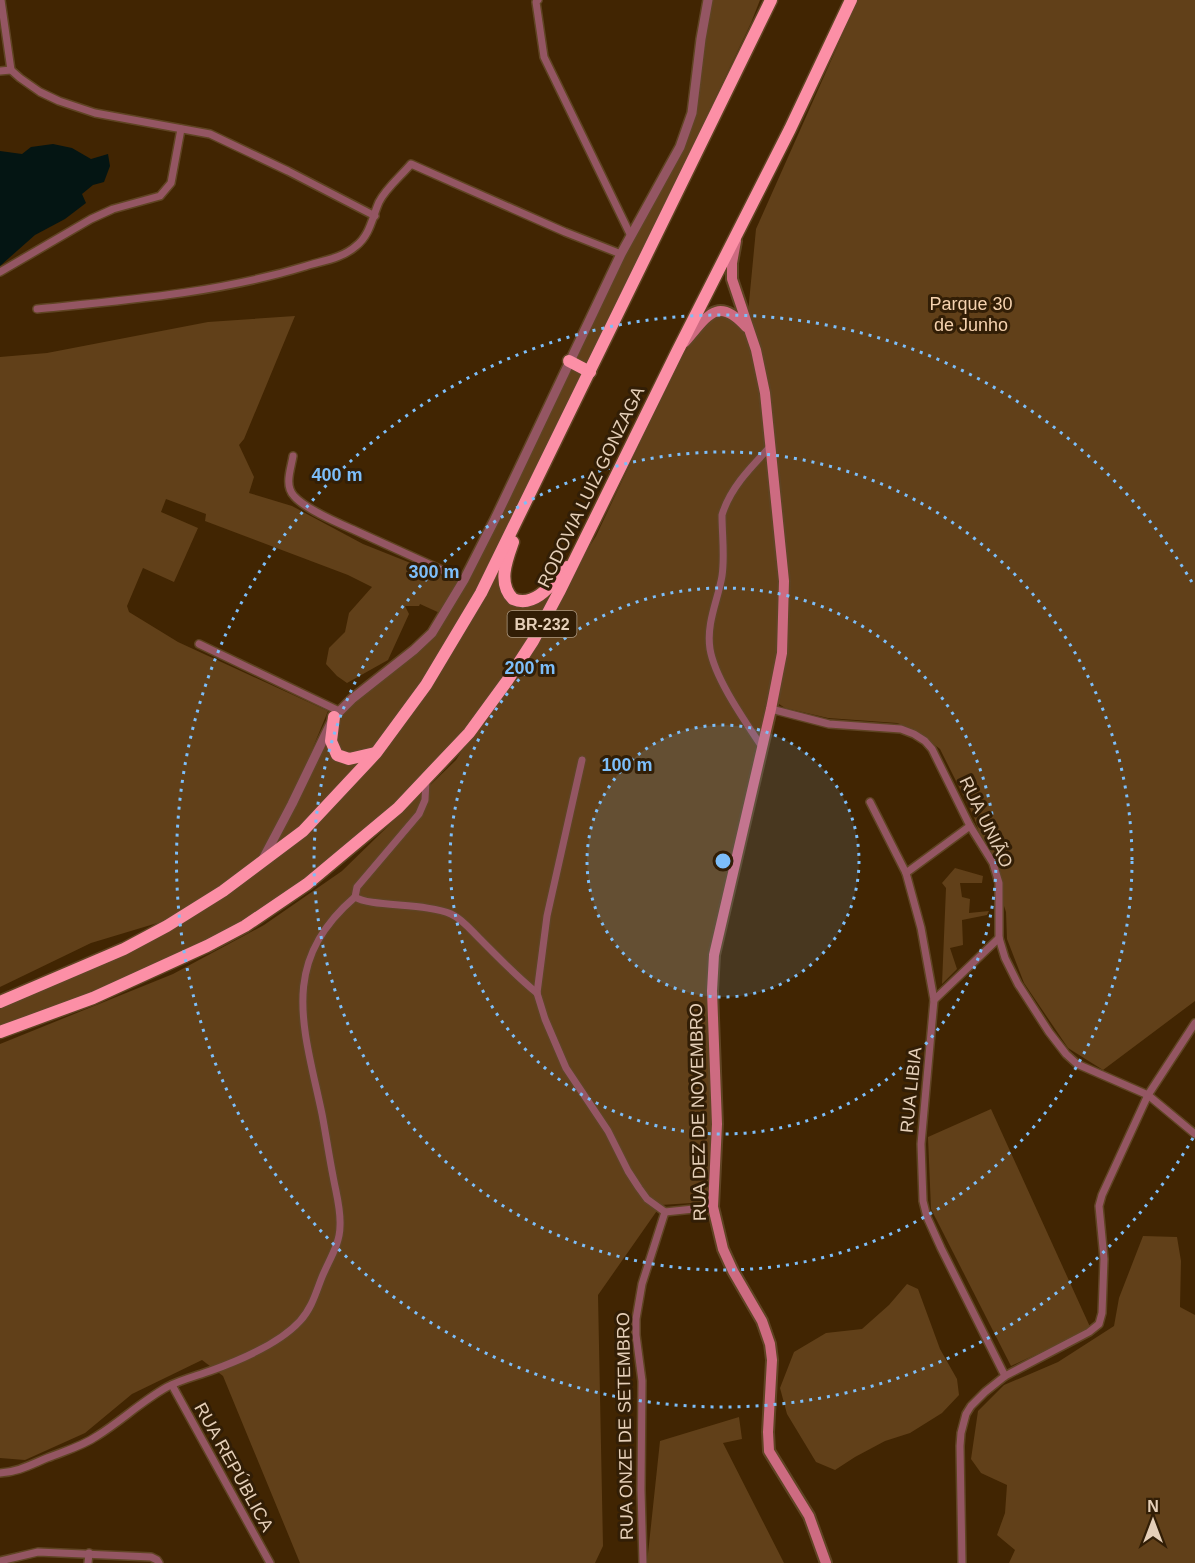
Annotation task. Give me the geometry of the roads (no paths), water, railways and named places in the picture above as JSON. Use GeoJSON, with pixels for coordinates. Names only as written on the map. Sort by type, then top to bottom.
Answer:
{"type":"FeatureCollection","features":[{"type":"Feature","properties":{"kind":"highway","name":"RODOVIA LUIZ GONZAGA"},"geometry":{"type":"LineString","coordinates":[[0,1032],[93,998],[207,946],[245,926],[314,878],[399,808],[469,733],[533,641],[559,592],[851,0]]}},
{"type":"Feature","properties":{"kind":"highway","name":"BR-232"},"geometry":{"type":"LineString","coordinates":[[0,1002],[82,968],[159,931],[206,902],[303,831],[376,753],[426,685],[481,593],[770,1]]}},
{"type":"Feature","properties":{"kind":"highway"},"geometry":{"type":"LineString","coordinates":[[569,361],[590,372]]}},
{"type":"Feature","properties":{"kind":"highway","name":"BR-232"},"geometry":{"type":"LineString","coordinates":[[527,501],[506,562],[505,581],[509,595],[517,601],[525,602],[536,598],[574,559]]}},
{"type":"Feature","properties":{"kind":"highway"},"geometry":{"type":"LineString","coordinates":[[336,714],[331,741],[338,755],[349,759],[376,753]]}},
{"type":"Feature","properties":{"kind":"main road","name":"RUA DEZ DE NOVEMBRO"},"geometry":{"type":"LineString","coordinates":[[738,229],[732,273],[735,291],[756,350],[765,393],[783,581],[783,636],[779,673],[744,832],[718,935],[712,971],[717,1124],[713,1207],[723,1249],[762,1321],[770,1344],[772,1360],[769,1451],[809,1516],[826,1563]]}},
{"type":"Feature","properties":{"kind":"main road"},"geometry":{"type":"LineString","coordinates":[[677,352],[706,317],[716,312],[724,311],[735,315],[750,332]]}},
{"type":"Feature","properties":{"kind":"street"},"geometry":{"type":"LineString","coordinates":[[1,0],[11,70],[33,88],[59,101],[95,113],[210,134],[375,216]]}},
{"type":"Feature","properties":{"kind":"street"},"geometry":{"type":"LineString","coordinates":[[538,0],[536,2],[544,57],[631,236]]}},
{"type":"Feature","properties":{"kind":"street"},"geometry":{"type":"LineString","coordinates":[[261,862],[336,714],[432,633],[464,580],[621,254],[663,180],[687,128],[695,91],[708,0]]}},
{"type":"Feature","properties":{"kind":"street"},"geometry":{"type":"LineString","coordinates":[[0,71],[11,70]]}},
{"type":"Feature","properties":{"kind":"street"},"geometry":{"type":"LineString","coordinates":[[0,272],[112,209],[160,196],[171,183],[181,129]]}},
{"type":"Feature","properties":{"kind":"street"},"geometry":{"type":"LineString","coordinates":[[37,309],[222,288],[330,259],[355,248],[366,234],[382,197],[411,164],[565,232],[621,254]]}},
{"type":"Feature","properties":{"kind":"street"},"geometry":{"type":"LineString","coordinates":[[762,747],[736,707],[711,652],[709,640],[723,566],[722,515],[731,494],[771,446]]}},
{"type":"Feature","properties":{"kind":"street"},"geometry":{"type":"LineString","coordinates":[[293,456],[289,486],[294,496],[302,503],[327,517],[464,580]]}},
{"type":"Feature","properties":{"kind":"street"},"geometry":{"type":"LineString","coordinates":[[199,644],[336,714]]}},
{"type":"Feature","properties":{"kind":"street","name":"RUA UNIÃO"},"geometry":{"type":"LineString","coordinates":[[771,709],[829,724],[901,729],[925,741],[932,749],[970,826],[988,852],[999,884],[999,938],[1005,958],[1018,984],[1049,1032],[1077,1065],[1148,1095],[1195,1134]]}},
{"type":"Feature","properties":{"kind":"street"},"geometry":{"type":"LineString","coordinates":[[582,760],[547,916],[537,993],[545,1019],[566,1068],[608,1131],[628,1171],[647,1199],[665,1212],[713,1207]]}},
{"type":"Feature","properties":{"kind":"street"},"geometry":{"type":"LineString","coordinates":[[0,1473],[25,1469],[49,1457],[77,1448],[172,1385],[215,1369],[268,1344],[293,1328],[312,1304],[337,1245],[341,1224],[322,1115],[307,1047],[303,995],[306,968],[320,937],[333,917],[355,897],[357,887],[419,814],[425,801],[426,780]]}},
{"type":"Feature","properties":{"kind":"street","name":"RUA LIBIA"},"geometry":{"type":"LineString","coordinates":[[870,802],[906,873],[921,927],[934,1000],[921,1144],[923,1201],[941,1248],[1005,1376]]}},
{"type":"Feature","properties":{"kind":"street"},"geometry":{"type":"LineString","coordinates":[[906,873],[970,826]]}},
{"type":"Feature","properties":{"kind":"street"},"geometry":{"type":"LineString","coordinates":[[355,897],[371,902],[437,909],[454,916],[520,980],[537,993]]}},
{"type":"Feature","properties":{"kind":"street"},"geometry":{"type":"LineString","coordinates":[[934,1000],[999,938]]}},
{"type":"Feature","properties":{"kind":"street"},"geometry":{"type":"LineString","coordinates":[[962,1563],[960,1446],[963,1421],[971,1406],[1005,1376],[1089,1332],[1099,1323],[1102,1313],[1104,1259],[1099,1206],[1148,1095],[1195,1023]]}},
{"type":"Feature","properties":{"kind":"street","name":"RUA ONZE DE SETEMBRO"},"geometry":{"type":"LineString","coordinates":[[643,1563],[642,1381],[636,1318],[642,1284],[665,1212]]}},
{"type":"Feature","properties":{"kind":"street","name":"RUA REPÚBLICA"},"geometry":{"type":"LineString","coordinates":[[172,1385],[270,1563]]}},
{"type":"Feature","properties":{"kind":"street"},"geometry":{"type":"LineString","coordinates":[[0,1562],[21,1559],[38,1552],[151,1557],[158,1561]]}},
{"type":"Feature","properties":{"kind":"street"},"geometry":{"type":"LineString","coordinates":[[88,1563],[89,1553]]}},
{"type":"Feature","properties":{"kind":"park label","name":"Parque 30 de Junho"},"geometry":{"type":"Point","coordinates":[971,314]}}]}
